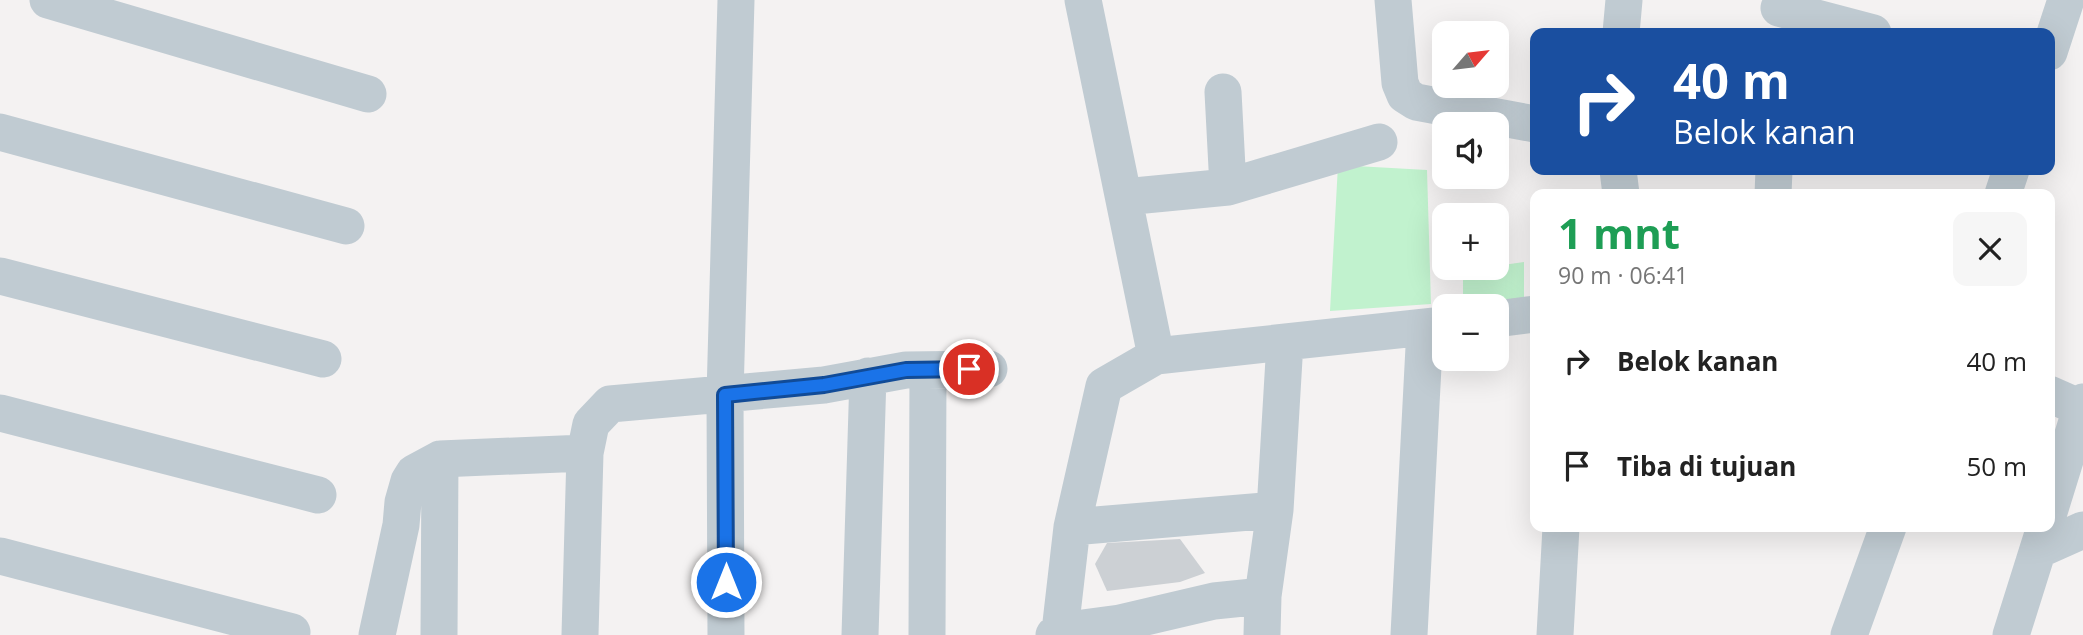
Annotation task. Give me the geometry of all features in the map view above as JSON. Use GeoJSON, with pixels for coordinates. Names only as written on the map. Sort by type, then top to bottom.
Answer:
{"type":"FeatureCollection","features":[{"type":"Feature","properties":{"kind":"street"},"geometry":{"type":"LineString","coordinates":[[48,0],[368,94]]}},
{"type":"Feature","properties":{"kind":"street"},"geometry":{"type":"LineString","coordinates":[[726,635],[725,395],[736,0]]}},
{"type":"Feature","properties":{"kind":"street"},"geometry":{"type":"LineString","coordinates":[[1083,0],[1156,356]]}},
{"type":"Feature","properties":{"kind":"street"},"geometry":{"type":"LineString","coordinates":[[1393,0],[1401,83],[1405,95],[1416,102],[1530,123]]}},
{"type":"Feature","properties":{"kind":"street"},"geometry":{"type":"LineString","coordinates":[[1621,28],[1624,0]]}},
{"type":"Feature","properties":{"kind":"street"},"geometry":{"type":"LineString","coordinates":[[2055,34],[2066,0]]}},
{"type":"Feature","properties":{"kind":"street"},"geometry":{"type":"LineString","coordinates":[[1778,14],[1848,28]]}},
{"type":"Feature","properties":{"kind":"street"},"geometry":{"type":"LineString","coordinates":[[1223,92],[1228,187]]}},
{"type":"Feature","properties":{"kind":"street"},"geometry":{"type":"LineString","coordinates":[[0,132],[346,226]]}},
{"type":"Feature","properties":{"kind":"street"},"geometry":{"type":"LineString","coordinates":[[1124,197],[1228,187],[1379,142]]}},
{"type":"Feature","properties":{"kind":"street"},"geometry":{"type":"LineString","coordinates":[[0,276],[323,359]]}},
{"type":"Feature","properties":{"kind":"street"},"geometry":{"type":"LineString","coordinates":[[1509,317],[1530,315]]}},
{"type":"Feature","properties":{"kind":"street"},"geometry":{"type":"LineString","coordinates":[[1263,596],[1214,601],[1120,624],[1057,633],[1072,527],[1104,386],[1156,356],[1432,326]]}},
{"type":"Feature","properties":{"kind":"street"},"geometry":{"type":"LineString","coordinates":[[1262,635],[1263,596],[1275,510],[1285,342]]}},
{"type":"Feature","properties":{"kind":"street"},"geometry":{"type":"LineString","coordinates":[[1409,635],[1432,351]]}},
{"type":"Feature","properties":{"kind":"street"},"geometry":{"type":"LineString","coordinates":[[580,635],[585,453],[591,424],[610,404],[824,385],[906,370],[989,369]]}},
{"type":"Feature","properties":{"kind":"street"},"geometry":{"type":"LineString","coordinates":[[927,635],[928,371]]}},
{"type":"Feature","properties":{"kind":"street"},"geometry":{"type":"LineString","coordinates":[[860,635],[868,376]]}},
{"type":"Feature","properties":{"kind":"street"},"geometry":{"type":"LineString","coordinates":[[2055,482],[2071,402]]}},
{"type":"Feature","properties":{"kind":"street"},"geometry":{"type":"LineString","coordinates":[[0,413],[318,495]]}},
{"type":"Feature","properties":{"kind":"street"},"geometry":{"type":"LineString","coordinates":[[377,635],[401,525],[403,502],[408,481],[414,473],[440,459],[585,453]]}},
{"type":"Feature","properties":{"kind":"street"},"geometry":{"type":"LineString","coordinates":[[439,635],[440,459]]}},
{"type":"Feature","properties":{"kind":"street"},"geometry":{"type":"LineString","coordinates":[[1072,527],[1275,510]]}},
{"type":"Feature","properties":{"kind":"street"},"geometry":{"type":"LineString","coordinates":[[2011,635],[2041,539],[2083,530]]}},
{"type":"Feature","properties":{"kind":"street"},"geometry":{"type":"LineString","coordinates":[[1555,635],[1561,532]]}},
{"type":"Feature","properties":{"kind":"street"},"geometry":{"type":"LineString","coordinates":[[1849,635],[1886,532]]}},
{"type":"Feature","properties":{"kind":"street"},"geometry":{"type":"LineString","coordinates":[[0,556],[292,632]]}},
{"type":"Feature","properties":{"kind":"green space"},"geometry":{"type":"Polygon","coordinates":[[[1338,165],[1427,170],[1431,304],[1330,311],[1338,165]]]}},
{"type":"Feature","properties":{"kind":"green space"},"geometry":{"type":"Polygon","coordinates":[[[1524,262],[1524,298],[1509,300],[1509,294],[1463,294],[1463,280],[1509,280],[1509,264],[1524,262]]]}},
{"type":"Feature","properties":{"kind":"building"},"geometry":{"type":"Polygon","coordinates":[[[1180,539],[1205,573],[1180,582],[1107,591],[1095,564],[1107,543],[1180,539]]]}},
{"type":"Feature","properties":{"kind":"route"},"geometry":{"type":"LineString","coordinates":[[726,582],[725,395],[824,385],[906,370],[969,369]]}}]}
